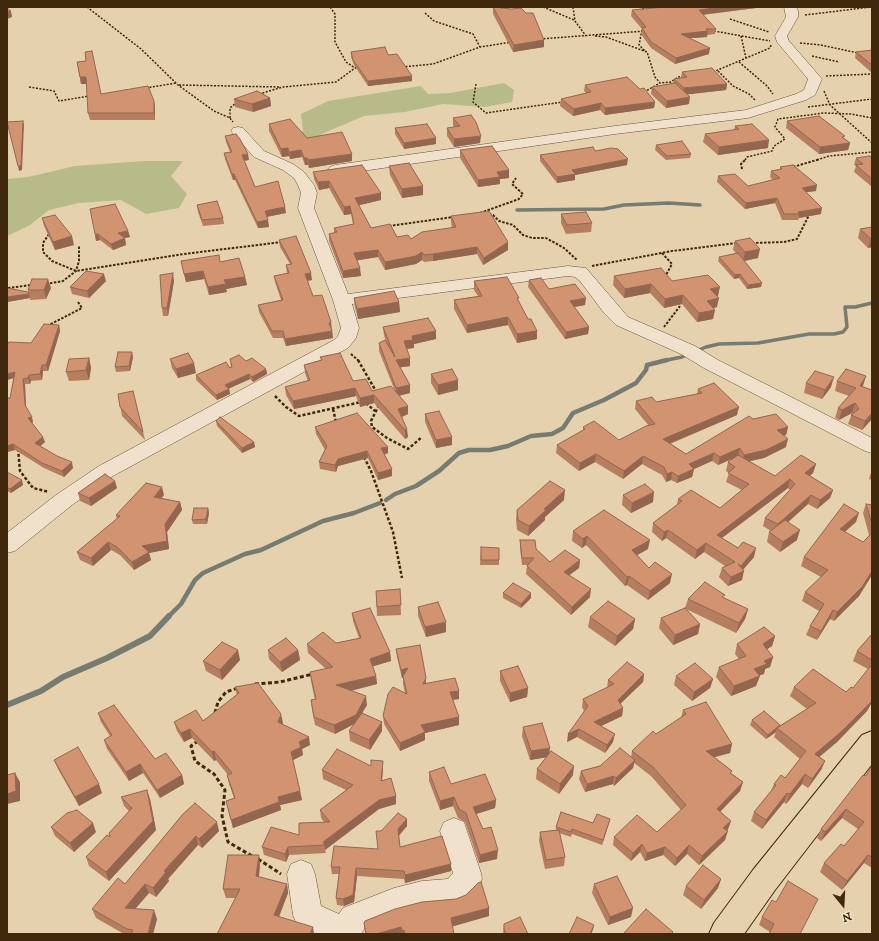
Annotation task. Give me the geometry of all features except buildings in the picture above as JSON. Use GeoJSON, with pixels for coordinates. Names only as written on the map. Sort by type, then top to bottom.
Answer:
{"type":"FeatureCollection","features":[{"type":"Feature","properties":{"kind":"main road"},"geometry":{"type":"LineString","coordinates":[[724,934],[764,880],[872,743]]}},
{"type":"Feature","properties":{"kind":"street"},"geometry":{"type":"LineString","coordinates":[[234,124],[259,154],[288,167],[311,173],[616,130],[748,114],[801,97],[810,92],[815,79],[784,42],[791,12]]}},
{"type":"Feature","properties":{"kind":"street"},"geometry":{"type":"LineString","coordinates":[[7,545],[64,500],[106,471],[341,344],[347,338],[350,328],[342,300],[306,208],[310,193],[306,184],[311,173]]}},
{"type":"Feature","properties":{"kind":"street"},"geometry":{"type":"LineString","coordinates":[[342,300],[581,270],[610,309],[622,322],[693,353],[780,397],[846,434],[872,446]]}},
{"type":"Feature","properties":{"kind":"street"},"geometry":{"type":"LineString","coordinates":[[343,934],[354,918],[394,902],[422,895],[455,892],[467,879],[467,873],[454,831]]}},
{"type":"Feature","properties":{"kind":"street"},"geometry":{"type":"LineString","coordinates":[[301,874],[308,915],[335,928],[339,934]]}},
{"type":"Feature","properties":{"kind":"path"},"geometry":{"type":"LineString","coordinates":[[87,7],[141,49],[177,84],[234,124]]}},
{"type":"Feature","properties":{"kind":"path"},"geometry":{"type":"LineString","coordinates":[[330,7],[335,14],[335,42],[346,62],[355,68]]}},
{"type":"Feature","properties":{"kind":"path"},"geometry":{"type":"LineString","coordinates":[[543,7],[575,20]]}},
{"type":"Feature","properties":{"kind":"path"},"geometry":{"type":"LineString","coordinates":[[573,7],[575,20],[585,36]]}},
{"type":"Feature","properties":{"kind":"path"},"geometry":{"type":"LineString","coordinates":[[639,7],[649,11]]}},
{"type":"Feature","properties":{"kind":"path"},"geometry":{"type":"LineString","coordinates":[[791,12],[871,7]]}},
{"type":"Feature","properties":{"kind":"path"},"geometry":{"type":"LineString","coordinates":[[425,13],[434,21],[473,34],[480,47]]}},
{"type":"Feature","properties":{"kind":"path"},"geometry":{"type":"LineString","coordinates":[[730,19],[819,58],[839,62]]}},
{"type":"Feature","properties":{"kind":"path"},"geometry":{"type":"LineString","coordinates":[[647,27],[641,31],[638,45],[647,52],[655,77],[660,83]]}},
{"type":"Feature","properties":{"kind":"path"},"geometry":{"type":"LineString","coordinates":[[534,40],[650,30]]}},
{"type":"Feature","properties":{"kind":"path"},"geometry":{"type":"LineString","coordinates":[[711,31],[773,41],[770,48],[718,71],[711,72]]}},
{"type":"Feature","properties":{"kind":"path"},"geometry":{"type":"LineString","coordinates":[[585,36],[606,37],[647,52]]}},
{"type":"Feature","properties":{"kind":"path"},"geometry":{"type":"LineString","coordinates":[[742,36],[746,58]]}},
{"type":"Feature","properties":{"kind":"path"},"geometry":{"type":"LineString","coordinates":[[398,68],[433,64],[480,47],[518,41]]}},
{"type":"Feature","properties":{"kind":"path"},"geometry":{"type":"LineString","coordinates":[[784,42],[821,45],[864,54]]}},
{"type":"Feature","properties":{"kind":"path"},"geometry":{"type":"LineString","coordinates":[[739,62],[783,102]]}},
{"type":"Feature","properties":{"kind":"path"},"geometry":{"type":"LineString","coordinates":[[145,88],[177,84],[283,87],[336,82],[355,68],[362,66]]}},
{"type":"Feature","properties":{"kind":"path"},"geometry":{"type":"LineString","coordinates":[[718,71],[733,86],[749,94],[765,108]]}},
{"type":"Feature","properties":{"kind":"path"},"geometry":{"type":"LineString","coordinates":[[872,74],[859,76],[840,74],[815,79],[824,90],[830,105],[852,127],[872,143]]}},
{"type":"Feature","properties":{"kind":"path"},"geometry":{"type":"LineString","coordinates":[[640,94],[660,83],[671,82],[678,77],[684,76]]}},
{"type":"Feature","properties":{"kind":"path"},"geometry":{"type":"LineString","coordinates":[[476,84],[473,102],[486,113],[567,102]]}},
{"type":"Feature","properties":{"kind":"path"},"geometry":{"type":"LineString","coordinates":[[29,87],[54,91],[58,101],[90,96]]}},
{"type":"Feature","properties":{"kind":"path"},"geometry":{"type":"LineString","coordinates":[[257,95],[283,87]]}},
{"type":"Feature","properties":{"kind":"path"},"geometry":{"type":"LineString","coordinates":[[234,124],[230,108],[239,101]]}},
{"type":"Feature","properties":{"kind":"path"},"geometry":{"type":"LineString","coordinates":[[742,169],[741,164],[747,157],[772,151],[774,146],[785,139],[775,127],[778,119],[824,113],[872,118]]}},
{"type":"Feature","properties":{"kind":"path"},"geometry":{"type":"LineString","coordinates":[[793,167],[829,156],[872,152]]}},
{"type":"Feature","properties":{"kind":"path"},"geometry":{"type":"LineString","coordinates":[[472,214],[519,199],[523,194],[512,184],[516,178]]}},
{"type":"Feature","properties":{"kind":"path"},"geometry":{"type":"LineString","coordinates":[[746,243],[784,242],[797,239],[810,216],[811,207]]}},
{"type":"Feature","properties":{"kind":"path"},"geometry":{"type":"LineString","coordinates":[[480,212],[493,215],[499,221],[513,225],[523,236],[532,238],[546,238],[574,256],[581,270],[661,253],[739,243]]}},
{"type":"Feature","properties":{"kind":"path"},"geometry":{"type":"LineString","coordinates":[[388,226],[457,216]]}},
{"type":"Feature","properties":{"kind":"path"},"geometry":{"type":"LineString","coordinates":[[51,232],[43,242],[43,252],[52,261],[76,271]]}},
{"type":"Feature","properties":{"kind":"path"},"geometry":{"type":"LineString","coordinates":[[42,284],[63,281],[76,271],[184,254],[288,242]]}},
{"type":"Feature","properties":{"kind":"path"},"geometry":{"type":"LineString","coordinates":[[76,271],[79,261],[79,246]]}},
{"type":"Feature","properties":{"kind":"path"},"geometry":{"type":"LineString","coordinates":[[661,253],[672,264],[666,274]]}},
{"type":"Feature","properties":{"kind":"path"},"geometry":{"type":"LineString","coordinates":[[8,288],[35,285]]}},
{"type":"Feature","properties":{"kind":"path"},"geometry":{"type":"LineString","coordinates":[[45,326],[82,308],[78,302]]}},
{"type":"Feature","properties":{"kind":"path"},"geometry":{"type":"LineString","coordinates":[[669,342],[663,333],[664,326],[680,306]]}},
{"type":"Feature","properties":{"kind":"path"},"geometry":{"type":"LineString","coordinates":[[341,344],[361,363],[379,398],[380,404],[374,411],[371,421],[372,427],[387,438],[408,449],[422,437]]}},
{"type":"Feature","properties":{"kind":"path"},"geometry":{"type":"LineString","coordinates":[[264,386],[286,407],[299,416],[364,402],[374,411]]}},
{"type":"Feature","properties":{"kind":"path"},"geometry":{"type":"LineString","coordinates":[[333,409],[336,422],[340,429]]}},
{"type":"Feature","properties":{"kind":"path"},"geometry":{"type":"LineString","coordinates":[[18,447],[20,471],[33,488],[58,495],[64,500]]}},
{"type":"Feature","properties":{"kind":"path"},"geometry":{"type":"LineString","coordinates":[[362,454],[371,471],[393,532],[402,578]]}},
{"type":"Feature","properties":{"kind":"path"},"geometry":{"type":"LineString","coordinates":[[251,685],[280,682],[317,673]]}},
{"type":"Feature","properties":{"kind":"path"},"geometry":{"type":"LineString","coordinates":[[214,720],[218,702],[226,692],[245,686]]}},
{"type":"Feature","properties":{"kind":"path"},"geometry":{"type":"LineString","coordinates":[[203,737],[191,746],[195,761],[214,774],[225,790],[222,816],[228,842],[282,875],[301,874]]}},
{"type":"Feature","properties":{"kind":"green space"},"geometry":{"type":"Polygon","coordinates":[[[504,83],[514,90],[512,102],[485,107],[443,104],[405,112],[364,116],[305,143],[282,141],[303,131],[301,114],[328,101],[421,86],[428,94],[450,93],[504,83]]]}},
{"type":"Feature","properties":{"kind":"green space"},"geometry":{"type":"Polygon","coordinates":[[[144,161],[183,161],[171,176],[187,194],[179,208],[146,214],[121,200],[79,203],[49,210],[30,225],[7,236],[7,179],[28,177],[75,166],[144,161]]]}},
{"type":"Feature","properties":{"kind":"waterway"},"geometry":{"type":"LineString","coordinates":[[517,210],[604,209],[624,205],[669,203],[700,205]]}},
{"type":"Feature","properties":{"kind":"waterway"},"geometry":{"type":"LineString","coordinates":[[667,360],[682,357],[706,347],[719,344],[758,343],[809,334],[834,334],[843,332],[847,327],[845,307],[855,307],[872,303]]}},
{"type":"Feature","properties":{"kind":"waterway"},"geometry":{"type":"LineString","coordinates":[[386,500],[395,494],[416,486],[439,471],[459,453],[469,450],[490,450],[508,446],[531,436],[552,434],[563,428],[573,413],[604,400],[636,383],[646,370],[647,365],[667,360]]}},
{"type":"Feature","properties":{"kind":"waterway"},"geometry":{"type":"LineString","coordinates":[[662,361],[667,360]]}},
{"type":"Feature","properties":{"kind":"waterway"},"geometry":{"type":"LineString","coordinates":[[169,616],[181,604],[195,580],[203,573],[245,554],[261,550],[323,521],[354,513],[380,503]]}},
{"type":"Feature","properties":{"kind":"waterway"},"geometry":{"type":"LineString","coordinates":[[7,705],[41,691],[63,677],[107,658],[150,636],[169,616]]}}]}
